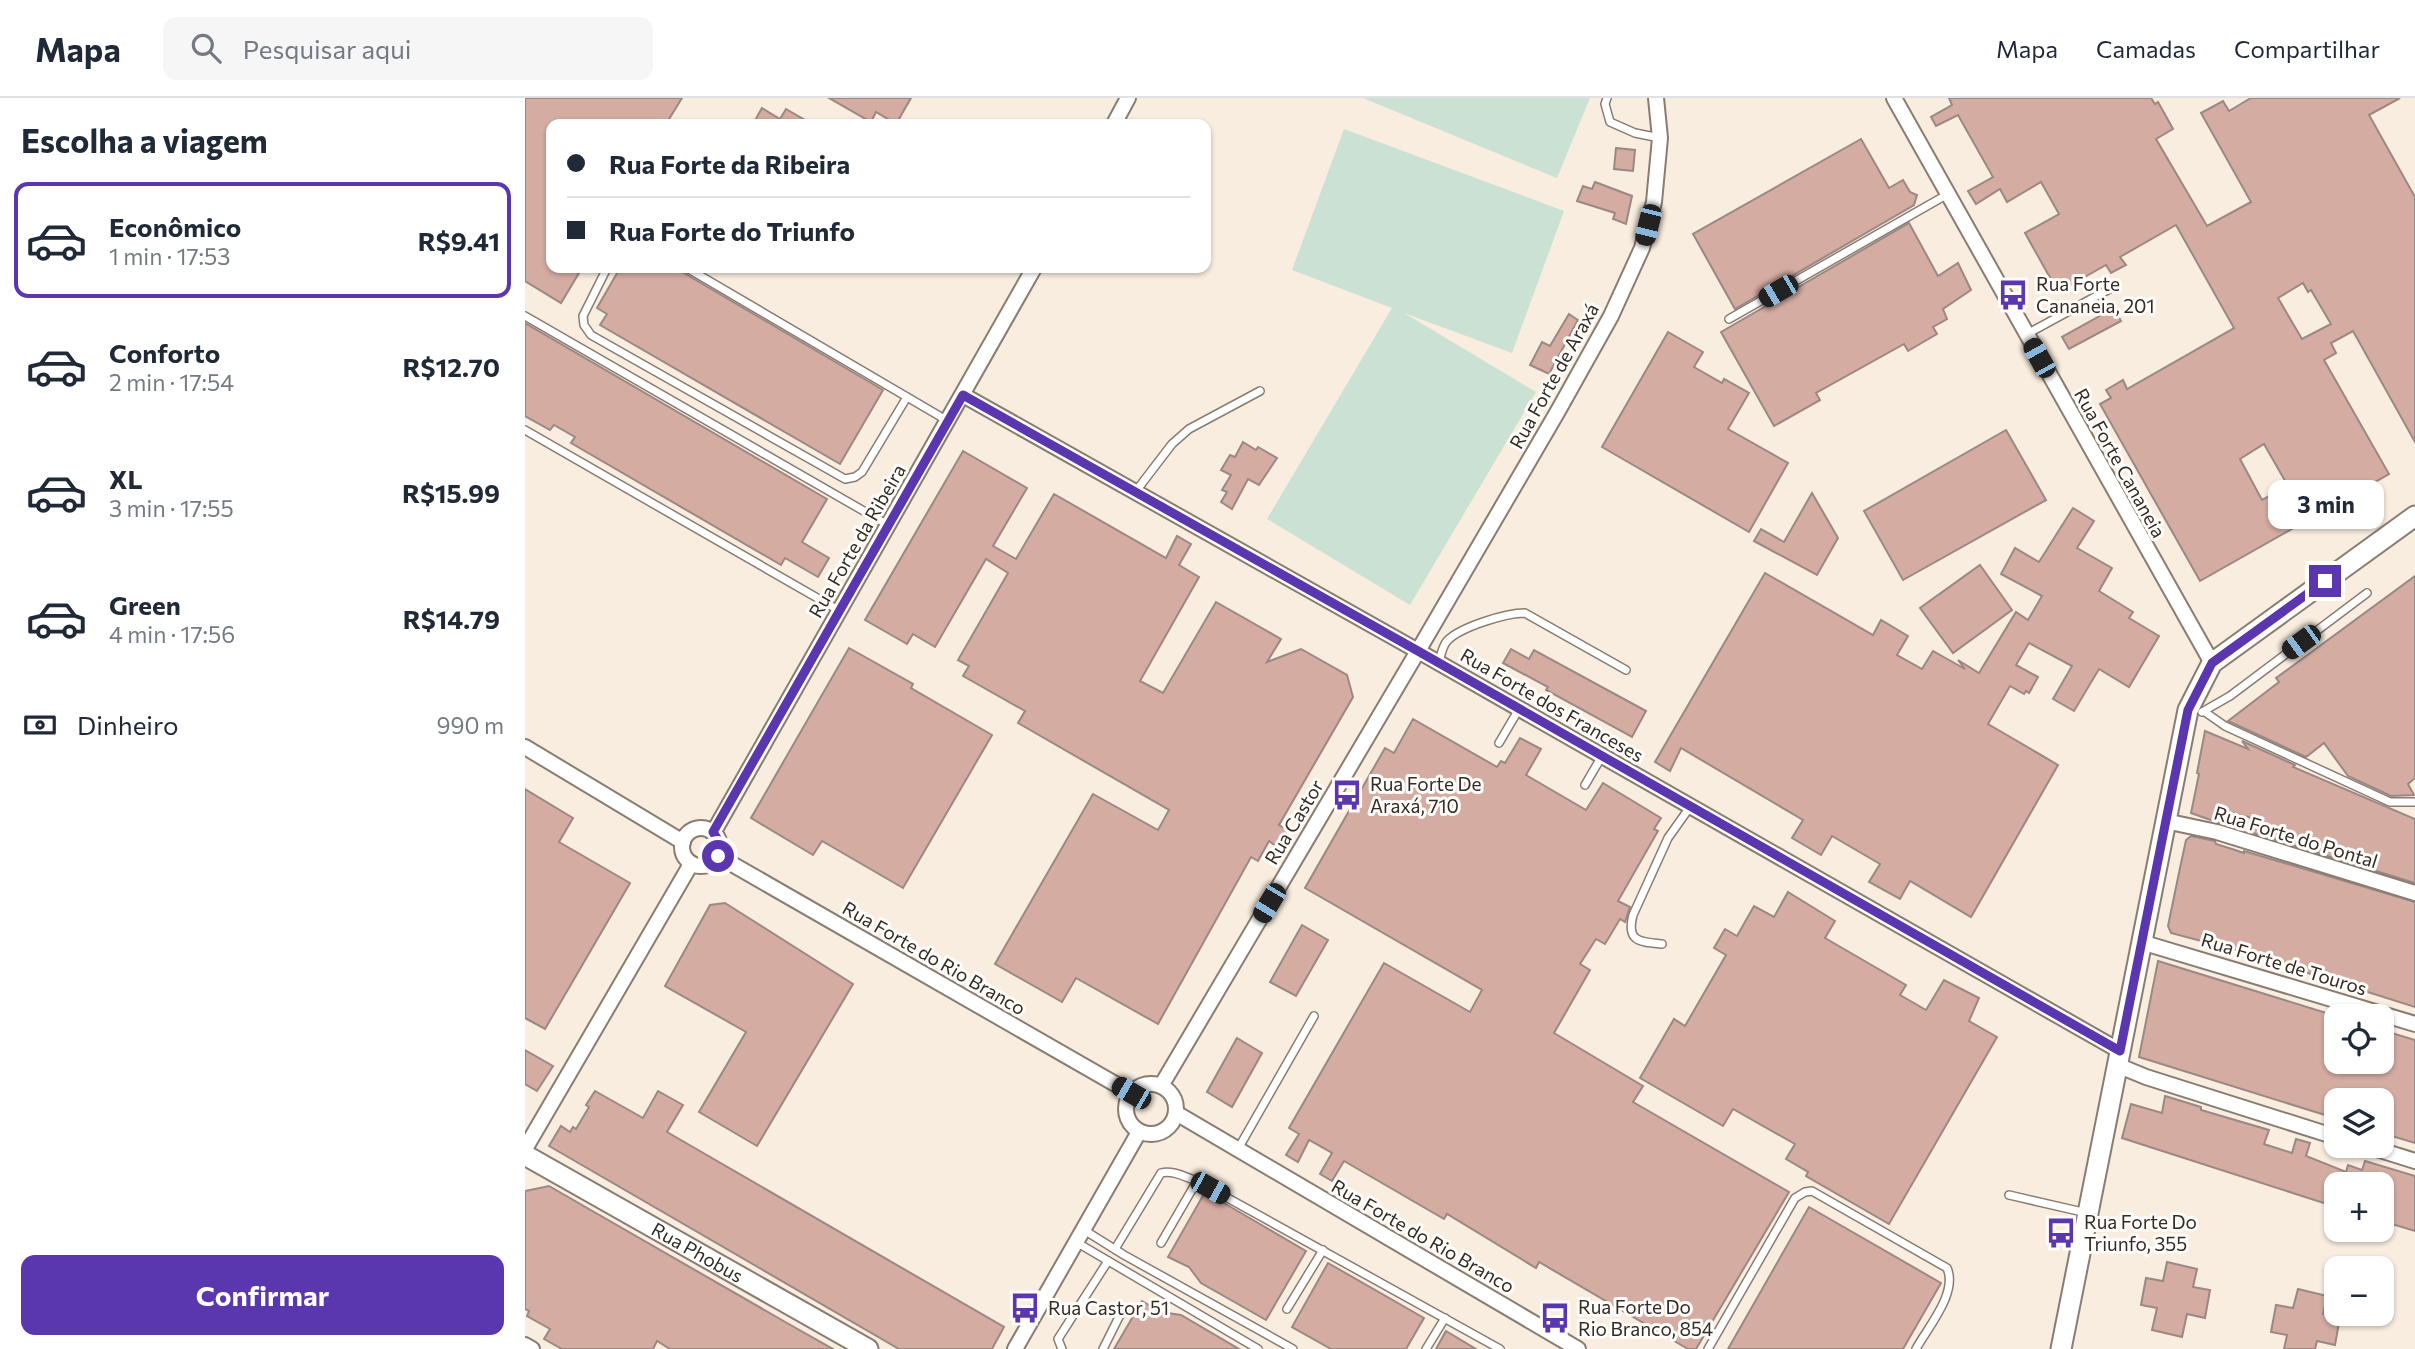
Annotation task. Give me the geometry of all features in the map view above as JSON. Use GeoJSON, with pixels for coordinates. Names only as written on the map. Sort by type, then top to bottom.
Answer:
{"type":"FeatureCollection","features":[{"type":"Feature","properties":{"kind":"street"},"geometry":{"type":"LineString","coordinates":[[1117,119],[1128,98]]}},
{"type":"Feature","properties":{"kind":"street","name":"Rua Forte de Araxá"},"geometry":{"type":"LineString","coordinates":[[1418,651],[1611,316],[1642,248],[1654,202],[1660,138],[1656,98]]}},
{"type":"Feature","properties":{"kind":"street","name":"Rua Forte Cananeia"},"geometry":{"type":"LineString","coordinates":[[1894,98],[2212,663]]}},
{"type":"Feature","properties":{"kind":"street","name":"Rua Forte da Ribeira"},"geometry":{"type":"LineString","coordinates":[[713,832],[1031,273]]}},
{"type":"Feature","properties":{"kind":"street","name":"Rua Forte dos Franceses"},"geometry":{"type":"LineString","coordinates":[[963,395],[1602,755],[2146,1077],[2324,1133]]}},
{"type":"Feature","properties":{"kind":"street"},"geometry":{"type":"LineString","coordinates":[[2060,1349],[2165,821],[2212,663],[2415,516]]}},
{"type":"Feature","properties":{"kind":"street","name":"Rua Castor"},"geometry":{"type":"LineString","coordinates":[[1161,1086],[1418,651]]}},
{"type":"Feature","properties":{"kind":"street"},"geometry":{"type":"LineString","coordinates":[[525,747],[683,842]]}},
{"type":"Feature","properties":{"kind":"street","name":"Rua Forte do Pontal"},"geometry":{"type":"LineString","coordinates":[[2165,821],[2217,832],[2415,893]]}},
{"type":"Feature","properties":{"kind":"street"},"geometry":{"type":"LineString","coordinates":[[695,829],[713,832],[720,843],[715,861],[704,867],[691,864],[683,854],[685,836],[695,829]]}},
{"type":"Feature","properties":{"kind":"street","name":"Rua Forte do Rio Branco"},"geometry":{"type":"LineString","coordinates":[[718,856],[1131,1093]]}},
{"type":"Feature","properties":{"kind":"street"},"geometry":{"type":"LineString","coordinates":[[525,1152],[691,864]]}},
{"type":"Feature","properties":{"kind":"street","name":"Rua Forte de Touros"},"geometry":{"type":"LineString","coordinates":[[2141,942],[2415,1024]]}},
{"type":"Feature","properties":{"kind":"street"},"geometry":{"type":"LineString","coordinates":[[1145,1084],[1161,1086],[1173,1097],[1176,1113],[1173,1121],[1161,1133],[1153,1135],[1139,1132],[1126,1117],[1127,1100],[1131,1093],[1145,1084]]}},
{"type":"Feature","properties":{"kind":"street","name":"Rua Forte do Rio Branco"},"geometry":{"type":"LineString","coordinates":[[1176,1113],[1578,1349]]}},
{"type":"Feature","properties":{"kind":"street"},"geometry":{"type":"LineString","coordinates":[[1015,1349],[1139,1132]]}},
{"type":"Feature","properties":{"kind":"street","name":"Rua Phobus"},"geometry":{"type":"LineString","coordinates":[[525,1152],[868,1349]]}},
{"type":"Feature","properties":{"kind":"street"},"geometry":{"type":"LineString","coordinates":[[2394,1154],[2415,1161]]}},
{"type":"Feature","properties":{"kind":"street"},"geometry":{"type":"LineString","coordinates":[[525,1345],[532,1349]]}},
{"type":"Feature","properties":{"kind":"lane"},"geometry":{"type":"LineString","coordinates":[[1607,98],[1605,104],[1610,122],[1635,134],[1660,138]]}},
{"type":"Feature","properties":{"kind":"lane"},"geometry":{"type":"LineString","coordinates":[[1729,318],[1948,194]]}},
{"type":"Feature","properties":{"kind":"lane"},"geometry":{"type":"LineString","coordinates":[[604,273],[583,316],[584,325],[591,335],[845,479],[862,472],[907,397]]}},
{"type":"Feature","properties":{"kind":"lane"},"geometry":{"type":"LineString","coordinates":[[696,273],[948,421]]}},
{"type":"Feature","properties":{"kind":"lane"},"geometry":{"type":"LineString","coordinates":[[2026,335],[2115,286]]}},
{"type":"Feature","properties":{"kind":"lane"},"geometry":{"type":"LineString","coordinates":[[525,316],[888,526]]}},
{"type":"Feature","properties":{"kind":"lane"},"geometry":{"type":"LineString","coordinates":[[1136,491],[1172,444],[1189,429],[1261,391]]}},
{"type":"Feature","properties":{"kind":"lane"},"geometry":{"type":"LineString","coordinates":[[525,430],[840,611]]}},
{"type":"Feature","properties":{"kind":"lane"},"geometry":{"type":"LineString","coordinates":[[2196,711],[2230,696],[2367,593]]}},
{"type":"Feature","properties":{"kind":"lane"},"geometry":{"type":"LineString","coordinates":[[1439,663],[1443,646],[1459,633],[1510,613],[1525,613],[1626,670]]}},
{"type":"Feature","properties":{"kind":"lane"},"geometry":{"type":"LineString","coordinates":[[1499,743],[1520,709]]}},
{"type":"Feature","properties":{"kind":"lane"},"geometry":{"type":"LineString","coordinates":[[2196,711],[2390,802],[2415,802]]}},
{"type":"Feature","properties":{"kind":"lane"},"geometry":{"type":"LineString","coordinates":[[1584,785],[1602,755]]}},
{"type":"Feature","properties":{"kind":"lane"},"geometry":{"type":"LineString","coordinates":[[1662,944],[1641,942],[1633,936],[1630,929],[1633,915],[1668,838],[1690,807]]}},
{"type":"Feature","properties":{"kind":"lane"},"geometry":{"type":"LineString","coordinates":[[1237,1149],[1314,1016]]}},
{"type":"Feature","properties":{"kind":"lane"},"geometry":{"type":"LineString","coordinates":[[1115,1249],[1161,1173],[1167,1171],[1197,1181],[1500,1349]]}},
{"type":"Feature","properties":{"kind":"lane"},"geometry":{"type":"LineString","coordinates":[[1161,1243],[1197,1181]]}},
{"type":"Feature","properties":{"kind":"lane"},"geometry":{"type":"LineString","coordinates":[[1708,1349],[1795,1198],[1812,1191],[1947,1268],[1950,1276],[1949,1291],[1916,1349]]}},
{"type":"Feature","properties":{"kind":"lane"},"geometry":{"type":"LineString","coordinates":[[2009,1195],[2087,1213]]}},
{"type":"Feature","properties":{"kind":"lane"},"geometry":{"type":"LineString","coordinates":[[1080,1236],[1115,1249],[1293,1349]]}},
{"type":"Feature","properties":{"kind":"lane"},"geometry":{"type":"LineString","coordinates":[[1080,1236],[1108,1261],[1254,1347],[1260,1330]]}},
{"type":"Feature","properties":{"kind":"lane"},"geometry":{"type":"LineString","coordinates":[[1287,1309],[1323,1250]]}},
{"type":"Feature","properties":{"kind":"lane"},"geometry":{"type":"LineString","coordinates":[[1062,1349],[1058,1339],[1108,1261]]}},
{"type":"Feature","properties":{"kind":"lane"},"geometry":{"type":"LineString","coordinates":[[1103,1349],[1123,1309]]}},
{"type":"Feature","properties":{"kind":"lane"},"geometry":{"type":"LineString","coordinates":[[1426,1349],[1445,1318]]}},
{"type":"Feature","properties":{"kind":"green space"},"geometry":{"type":"Polygon","coordinates":[[[1363,98],[1590,98],[1557,178],[1363,98]]]}},
{"type":"Feature","properties":{"kind":"green space"},"geometry":{"type":"Polygon","coordinates":[[[1344,129],[1564,211],[1512,353],[1404,313],[1536,392],[1410,605],[1267,519],[1392,308],[1292,270],[1344,129]]]}},
{"type":"Feature","properties":{"kind":"building"},"geometry":{"type":"Polygon","coordinates":[[[525,98],[682,98],[669,119],[546,119],[546,273],[579,273],[561,303],[525,281],[525,98]]]}},
{"type":"Feature","properties":{"kind":"building"},"geometry":{"type":"Polygon","coordinates":[[[829,98],[911,98],[899,119],[888,119],[876,112],[872,119],[866,119],[829,98]]]}},
{"type":"Feature","properties":{"kind":"building"},"geometry":{"type":"Polygon","coordinates":[[[1949,98],[2151,98],[2155,104],[2158,102],[2173,129],[2156,139],[2207,226],[2251,202],[2201,113],[2223,101],[2229,111],[2251,98],[2400,98],[2369,115],[2415,197],[2415,442],[2353,331],[2331,343],[2336,353],[2324,360],[2389,474],[2200,581],[2100,404],[2111,398],[2106,390],[2123,380],[2127,389],[2234,328],[2176,225],[2120,257],[2126,265],[2111,273],[2106,265],[2058,292],[2025,233],[2059,214],[2041,182],[2007,202],[2000,189],[1976,204],[1968,191],[1993,177],[1958,115],[1936,126],[1931,117],[1952,105],[1949,98]],[[2303,283],[2278,298],[2302,339],[2331,324],[2311,290],[2308,292],[2303,283]],[[2264,444],[2240,459],[2262,500],[2288,486],[2264,444]]]}},
{"type":"Feature","properties":{"kind":"building"},"geometry":{"type":"Polygon","coordinates":[[[762,108],[780,119],[756,119],[762,108]]]}},
{"type":"Feature","properties":{"kind":"building"},"geometry":{"type":"Polygon","coordinates":[[[786,109],[803,119],[780,119],[786,109]]]}},
{"type":"Feature","properties":{"kind":"building"},"geometry":{"type":"Polygon","coordinates":[[[1861,139],[1889,188],[1903,180],[1910,192],[1917,195],[1914,205],[1735,309],[1693,234],[1861,139]]]}},
{"type":"Feature","properties":{"kind":"building"},"geometry":{"type":"Polygon","coordinates":[[[1616,148],[1635,150],[1633,171],[1614,169],[1616,148]]]}},
{"type":"Feature","properties":{"kind":"building"},"geometry":{"type":"Polygon","coordinates":[[[1595,182],[1632,196],[1626,224],[1613,219],[1615,213],[1577,201],[1583,186],[1592,189],[1595,182]]]}},
{"type":"Feature","properties":{"kind":"building"},"geometry":{"type":"Polygon","coordinates":[[[1909,223],[1938,276],[1958,263],[1971,290],[1943,309],[1947,319],[1933,327],[1937,334],[1908,351],[1904,344],[1816,393],[1820,400],[1774,426],[1721,332],[1909,223]]]}},
{"type":"Feature","properties":{"kind":"building"},"geometry":{"type":"Polygon","coordinates":[[[617,273],[684,273],[883,390],[840,464],[600,325],[607,314],[597,308],[617,273]]]}},
{"type":"Feature","properties":{"kind":"building"},"geometry":{"type":"Polygon","coordinates":[[[2114,308],[2121,321],[2069,349],[2062,337],[2114,308]]]}},
{"type":"Feature","properties":{"kind":"building"},"geometry":{"type":"Polygon","coordinates":[[[1569,314],[1578,320],[1549,374],[1530,365],[1542,342],[1550,346],[1569,314]]]}},
{"type":"Feature","properties":{"kind":"building"},"geometry":{"type":"Polygon","coordinates":[[[525,323],[827,499],[802,542],[829,558],[818,577],[785,558],[781,565],[571,443],[575,437],[554,425],[550,430],[525,416],[525,323]]]}},
{"type":"Feature","properties":{"kind":"building"},"geometry":{"type":"Polygon","coordinates":[[[1668,332],[1703,352],[1694,367],[1722,383],[1724,379],[1749,393],[1728,429],[1788,463],[1749,532],[1602,447],[1668,332]]]}},
{"type":"Feature","properties":{"kind":"building"},"geometry":{"type":"Polygon","coordinates":[[[2006,430],[2046,500],[1903,580],[1864,511],[2006,430]]]}},
{"type":"Feature","properties":{"kind":"building"},"geometry":{"type":"Polygon","coordinates":[[[1243,442],[1277,458],[1259,485],[1248,479],[1232,509],[1221,502],[1227,492],[1222,490],[1231,475],[1221,470],[1230,455],[1235,457],[1243,442]]]}},
{"type":"Feature","properties":{"kind":"building"},"geometry":{"type":"Polygon","coordinates":[[[963,451],[1027,488],[993,546],[1016,559],[1054,494],[1166,558],[1177,536],[1191,544],[1179,565],[1199,577],[1140,681],[1163,693],[1216,602],[1281,639],[1267,662],[1301,649],[1347,675],[1353,697],[1279,825],[1289,831],[1279,848],[1269,841],[1258,861],[1251,857],[1158,1024],[1076,978],[1062,1002],[995,964],[1093,794],[1158,830],[1169,810],[1018,723],[1025,711],[963,676],[969,666],[958,660],[1008,573],[986,559],[935,647],[913,634],[907,644],[865,620],[963,451]]]}},
{"type":"Feature","properties":{"kind":"building"},"geometry":{"type":"Polygon","coordinates":[[[1812,493],[1838,538],[1817,575],[1754,541],[1761,529],[1784,542],[1812,493]]]}},
{"type":"Feature","properties":{"kind":"building"},"geometry":{"type":"Polygon","coordinates":[[[2073,508],[2094,521],[2077,548],[2112,568],[2099,591],[2133,612],[2129,618],[2159,636],[2129,687],[2099,669],[2074,711],[2053,699],[2072,666],[2029,643],[2016,665],[2038,677],[2029,693],[2026,691],[2024,694],[2010,686],[1988,724],[2058,765],[1971,917],[1910,881],[1900,899],[1869,882],[1880,864],[1832,836],[1821,855],[1792,838],[1803,820],[1681,748],[1670,771],[1655,762],[1765,573],[1873,635],[1881,620],[1908,636],[1897,655],[1922,669],[1933,651],[1965,669],[1958,660],[1979,673],[2016,612],[2028,620],[2042,596],[2001,574],[2015,548],[2039,562],[2073,508]]]}},
{"type":"Feature","properties":{"kind":"building"},"geometry":{"type":"Polygon","coordinates":[[[1980,565],[2012,610],[1953,653],[1920,608],[1980,565]]]}},
{"type":"Feature","properties":{"kind":"building"},"geometry":{"type":"Polygon","coordinates":[[[2415,576],[2415,778],[2408,784],[2414,795],[2391,796],[2348,776],[2324,743],[2306,757],[2228,721],[2279,682],[2276,678],[2415,576]]]}},
{"type":"Feature","properties":{"kind":"building"},"geometry":{"type":"Polygon","coordinates":[[[849,648],[913,684],[911,688],[992,735],[903,888],[822,841],[813,855],[751,818],[849,648]]]}},
{"type":"Feature","properties":{"kind":"building"},"geometry":{"type":"Polygon","coordinates":[[[1511,649],[1529,659],[1534,650],[1646,711],[1632,737],[1503,663],[1511,649]]]}},
{"type":"Feature","properties":{"kind":"building"},"geometry":{"type":"Polygon","coordinates":[[[1413,719],[1497,767],[1501,761],[1505,763],[1520,738],[1541,749],[1526,775],[1586,810],[1603,783],[1661,818],[1654,829],[1658,831],[1618,901],[1630,907],[1625,922],[1620,919],[1605,944],[1596,939],[1580,964],[1590,970],[1554,1033],[1643,1086],[1633,1102],[1789,1192],[1696,1349],[1688,1349],[1539,1262],[1536,1268],[1447,1214],[1444,1219],[1344,1161],[1332,1181],[1320,1174],[1332,1153],[1309,1140],[1298,1162],[1286,1155],[1299,1134],[1289,1128],[1384,963],[1470,1012],[1482,990],[1305,888],[1385,748],[1394,753],[1413,719]]]}},
{"type":"Feature","properties":{"kind":"building"},"geometry":{"type":"Polygon","coordinates":[[[2205,731],[2248,749],[2242,741],[2295,765],[2293,767],[2415,819],[2415,883],[2250,832],[2255,819],[2226,811],[2222,824],[2191,813],[2205,731]]]}},
{"type":"Feature","properties":{"kind":"building"},"geometry":{"type":"Polygon","coordinates":[[[525,789],[573,818],[559,842],[630,883],[545,1029],[525,1018],[525,789]]]}},
{"type":"Feature","properties":{"kind":"building"},"geometry":{"type":"Polygon","coordinates":[[[2191,836],[2415,902],[2415,1007],[2235,950],[2171,933],[2168,926],[2186,840],[2191,836]]]}},
{"type":"Feature","properties":{"kind":"building"},"geometry":{"type":"Polygon","coordinates":[[[1788,892],[1835,921],[1825,938],[1906,985],[1900,995],[1926,1010],[1944,980],[1979,998],[1969,1021],[1997,1037],[1889,1224],[1806,1176],[1808,1172],[1786,1159],[1795,1144],[1733,1109],[1723,1126],[1640,1078],[1674,1019],[1685,1026],[1726,955],[1714,948],[1725,929],[1737,936],[1754,906],[1774,917],[1788,892]]]}},
{"type":"Feature","properties":{"kind":"building"},"geometry":{"type":"Polygon","coordinates":[[[725,903],[853,984],[757,1146],[699,1112],[746,1032],[665,986],[710,905],[725,903]]]}},
{"type":"Feature","properties":{"kind":"building"},"geometry":{"type":"Polygon","coordinates":[[[1302,925],[1328,940],[1296,996],[1270,982],[1302,925]]]}},
{"type":"Feature","properties":{"kind":"building"},"geometry":{"type":"Polygon","coordinates":[[[2158,961],[2324,1012],[2324,1074],[2394,1074],[2394,1034],[2415,1040],[2415,1143],[2394,1137],[2394,1088],[2324,1088],[2324,1115],[2139,1057],[2158,961]]]}},
{"type":"Feature","properties":{"kind":"building"},"geometry":{"type":"Polygon","coordinates":[[[1237,1038],[1262,1053],[1232,1107],[1207,1092],[1237,1038]]]}},
{"type":"Feature","properties":{"kind":"building"},"geometry":{"type":"Polygon","coordinates":[[[525,1050],[553,1066],[537,1091],[525,1084],[525,1050]]]}},
{"type":"Feature","properties":{"kind":"building"},"geometry":{"type":"Polygon","coordinates":[[[595,1091],[643,1118],[658,1091],[683,1105],[667,1132],[1004,1327],[992,1349],[899,1349],[549,1146],[561,1126],[570,1132],[573,1127],[576,1129],[595,1091]]]}},
{"type":"Feature","properties":{"kind":"building"},"geometry":{"type":"Polygon","coordinates":[[[2165,1096],[2201,1107],[2201,1110],[2269,1130],[2264,1144],[2292,1153],[2296,1139],[2310,1143],[2306,1156],[2346,1172],[2324,1172],[2324,1203],[2122,1138],[2131,1104],[2162,1113],[2165,1096]]]}},
{"type":"Feature","properties":{"kind":"building"},"geometry":{"type":"Polygon","coordinates":[[[2365,1161],[2415,1176],[2415,1231],[2394,1225],[2394,1172],[2346,1172],[2348,1165],[2362,1170],[2365,1161]]]}},
{"type":"Feature","properties":{"kind":"building"},"geometry":{"type":"Polygon","coordinates":[[[549,1186],[833,1349],[670,1349],[657,1341],[653,1349],[562,1349],[544,1339],[550,1329],[527,1316],[529,1311],[525,1309],[525,1191],[549,1186]]]}},
{"type":"Feature","properties":{"kind":"building"},"geometry":{"type":"Polygon","coordinates":[[[1205,1192],[1306,1251],[1266,1320],[1201,1283],[1189,1267],[1168,1257],[1205,1192]]]}},
{"type":"Feature","properties":{"kind":"building"},"geometry":{"type":"Polygon","coordinates":[[[1809,1207],[1941,1283],[1903,1349],[1728,1349],[1809,1207]]]}},
{"type":"Feature","properties":{"kind":"building"},"geometry":{"type":"Polygon","coordinates":[[[2167,1262],[2197,1269],[2193,1287],[2210,1290],[2205,1318],[2187,1314],[2182,1337],[2152,1330],[2157,1308],[2141,1305],[2146,1278],[2163,1281],[2167,1262]]]}},
{"type":"Feature","properties":{"kind":"building"},"geometry":{"type":"Polygon","coordinates":[[[1328,1263],[1424,1318],[1406,1349],[1331,1349],[1292,1327],[1328,1263]]]}},
{"type":"Feature","properties":{"kind":"building"},"geometry":{"type":"Polygon","coordinates":[[[2298,1289],[2324,1295],[2324,1326],[2338,1326],[2335,1345],[2317,1341],[2315,1349],[2284,1349],[2287,1335],[2271,1332],[2276,1305],[2293,1308],[2298,1289]]]}},
{"type":"Feature","properties":{"kind":"building"},"geometry":{"type":"Polygon","coordinates":[[[1142,1301],[1161,1312],[1181,1315],[1239,1349],[1114,1349],[1142,1301]]]}},
{"type":"Feature","properties":{"kind":"building"},"geometry":{"type":"Polygon","coordinates":[[[1446,1331],[1476,1349],[1436,1349],[1446,1331]]]}},
{"type":"Feature","properties":{"kind":"place","name":"Rua Forte Cananeia, 201"},"geometry":{"type":"Point","coordinates":[2013,295]}},
{"type":"Feature","properties":{"kind":"place","name":"Rua Forte De Araxá, 710"},"geometry":{"type":"Point","coordinates":[1347,795]}},
{"type":"Feature","properties":{"kind":"place","name":"Rua Forte Do Triunfo, 355"},"geometry":{"type":"Point","coordinates":[2061,1233]}},
{"type":"Feature","properties":{"kind":"place","name":"Rua Castor, 51"},"geometry":{"type":"Point","coordinates":[1025,1308]}},
{"type":"Feature","properties":{"kind":"place","name":"Rua Forte Do Rio Branco, 854"},"geometry":{"type":"Point","coordinates":[1555,1318]}},
{"type":"Feature","properties":{"kind":"route"},"geometry":{"type":"LineString","coordinates":[[718,856],[720,843],[713,832],[963,395],[2120,1051],[2188,710],[2212,663],[2325,581]]}}]}
